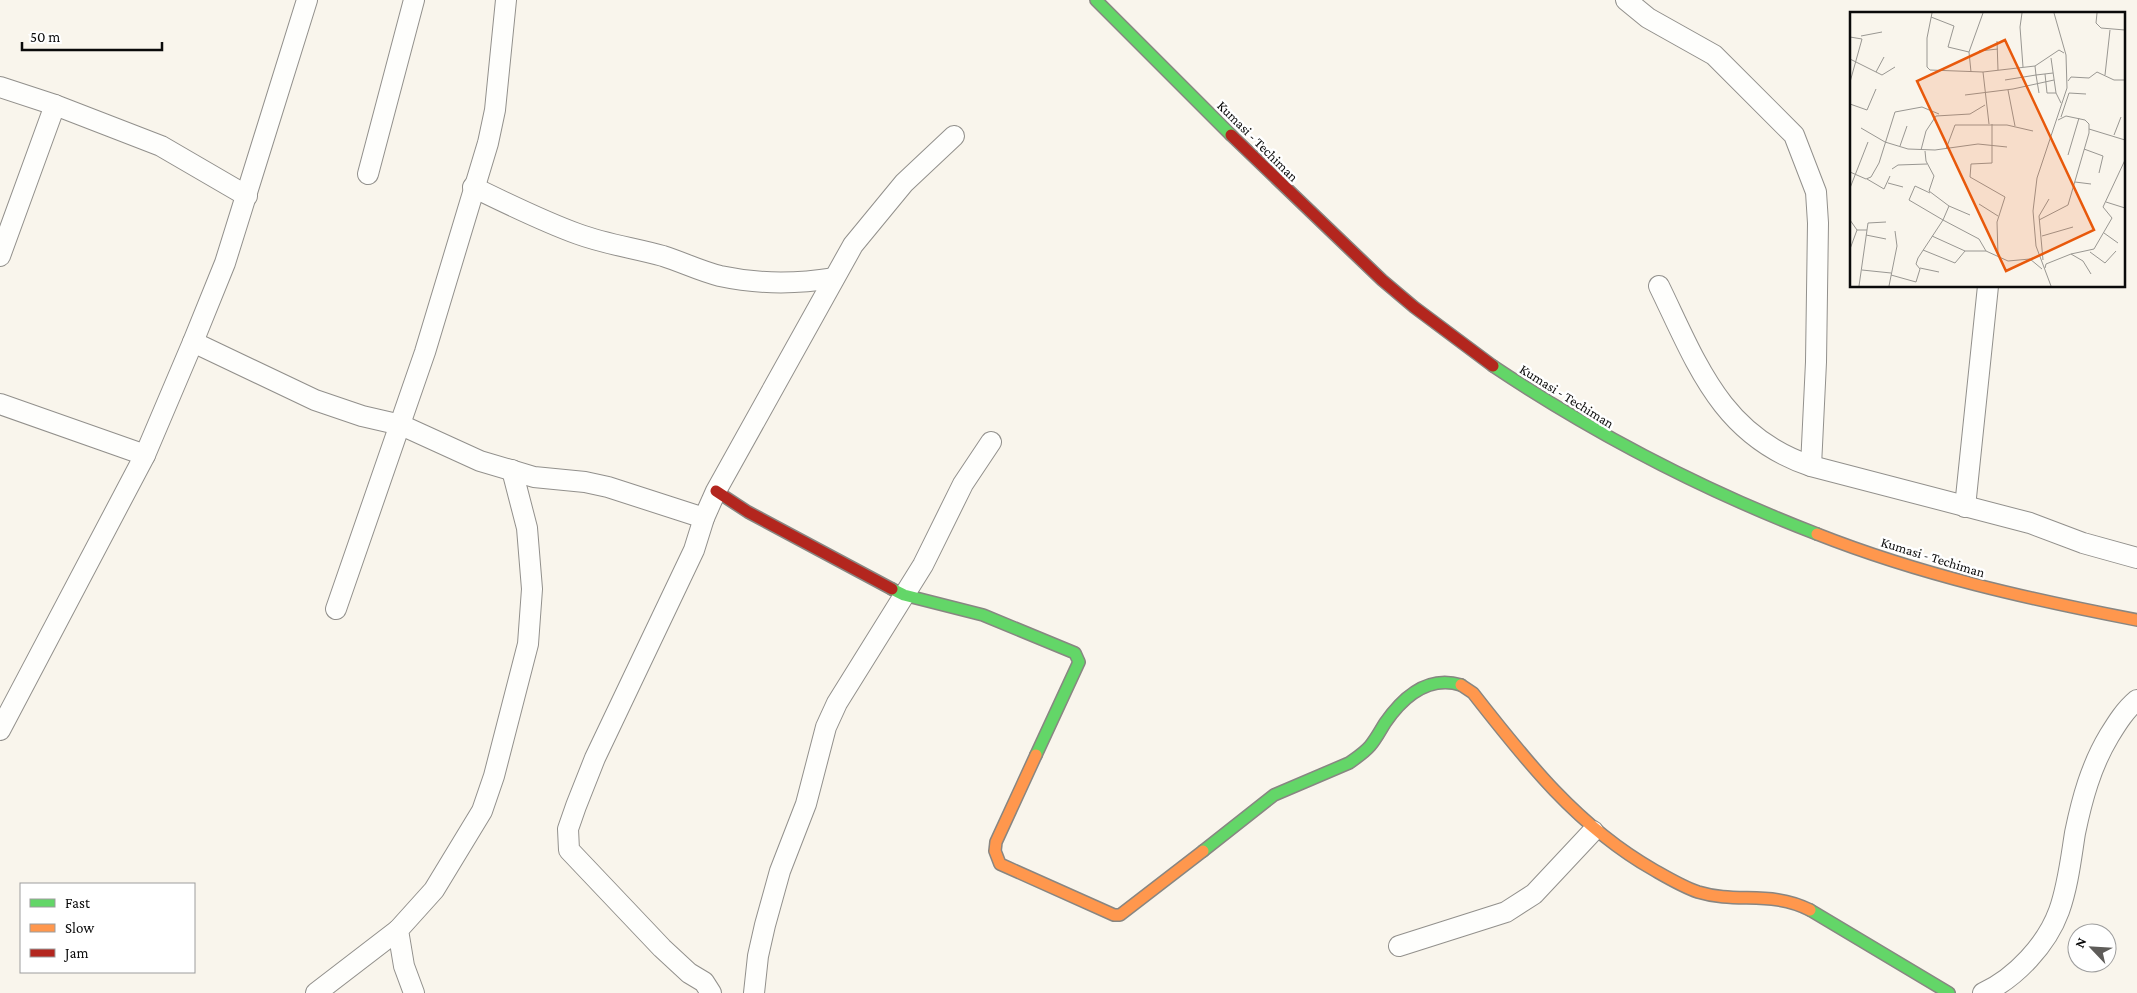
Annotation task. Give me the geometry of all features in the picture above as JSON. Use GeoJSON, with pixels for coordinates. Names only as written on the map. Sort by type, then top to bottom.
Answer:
{"type":"FeatureCollection","features":[{"type":"Feature","properties":{"kind":"main road","name":"Kumasi - Techiman"},"geometry":{"type":"LineString","coordinates":[[1096,0],[1242,147],[1411,305],[1477,355],[1563,413],[1633,453],[1700,486],[1773,519],[1837,543],[2038,602],[2137,620]]}},
{"type":"Feature","properties":{"kind":"main road"},"geometry":{"type":"LineString","coordinates":[[716,491],[748,512],[904,595],[983,615],[1075,653],[1079,662],[1026,773],[996,842],[995,851],[1000,864],[1114,915],[1120,915],[1131,908],[1274,795],[1348,763],[1359,756],[1371,745],[1398,707],[1415,690],[1442,680],[1462,684],[1473,693],[1530,766],[1593,831],[1642,865],[1700,893],[1720,896],[1764,896],[1791,901],[1822,914],[1893,961],[1949,993]]}},
{"type":"Feature","properties":{"kind":"street"},"geometry":{"type":"LineString","coordinates":[[0,730],[145,455],[193,342],[225,263],[307,0]]}},
{"type":"Feature","properties":{"kind":"street"},"geometry":{"type":"LineString","coordinates":[[368,174],[414,0]]}},
{"type":"Feature","properties":{"kind":"street"},"geometry":{"type":"LineString","coordinates":[[336,609],[425,352],[488,142],[495,110],[506,0]]}},
{"type":"Feature","properties":{"kind":"street"},"geometry":{"type":"LineString","coordinates":[[1626,0],[1648,18],[1714,55],[1794,135],[1816,192],[1818,223],[1816,362],[1811,466]]}},
{"type":"Feature","properties":{"kind":"street"},"geometry":{"type":"LineString","coordinates":[[0,88],[55,105],[161,146],[247,196]]}},
{"type":"Feature","properties":{"kind":"street"},"geometry":{"type":"LineString","coordinates":[[0,256],[55,105]]}},
{"type":"Feature","properties":{"kind":"street"},"geometry":{"type":"LineString","coordinates":[[711,993],[704,982],[689,973],[662,948],[574,856],[569,850],[568,829],[595,758],[694,550],[704,518],[716,491],[834,278],[853,245],[904,184],[954,136]]}},
{"type":"Feature","properties":{"kind":"street"},"geometry":{"type":"LineString","coordinates":[[473,187],[530,215],[579,235],[627,249],[663,256],[720,276],[745,280],[785,282],[834,278]]}},
{"type":"Feature","properties":{"kind":"street"},"geometry":{"type":"LineString","coordinates":[[1658,286],[1706,380],[1728,412],[1767,447],[1787,458],[1811,466],[1872,480],[1965,507],[2030,523],[2083,542],[2137,558]]}},
{"type":"Feature","properties":{"kind":"street"},"geometry":{"type":"LineString","coordinates":[[1965,507],[1988,288]]}},
{"type":"Feature","properties":{"kind":"street"},"geometry":{"type":"LineString","coordinates":[[193,342],[315,400],[362,416],[401,425],[480,461],[534,477],[585,482],[608,487],[704,518]]}},
{"type":"Feature","properties":{"kind":"street"},"geometry":{"type":"LineString","coordinates":[[0,404],[145,455]]}},
{"type":"Feature","properties":{"kind":"street"},"geometry":{"type":"LineString","coordinates":[[754,993],[764,926],[780,871],[806,804],[826,727],[837,703],[936,541],[963,484],[991,442]]}},
{"type":"Feature","properties":{"kind":"street"},"geometry":{"type":"LineString","coordinates":[[316,993],[398,930],[434,890],[482,811],[494,776],[528,644],[532,589],[527,528],[512,470]]}},
{"type":"Feature","properties":{"kind":"street"},"geometry":{"type":"LineString","coordinates":[[1983,993],[2001,983],[2022,964],[2051,928],[2065,889],[2080,811],[2092,772],[2113,728],[2124,712],[2137,700]]}},
{"type":"Feature","properties":{"kind":"street"},"geometry":{"type":"LineString","coordinates":[[1399,946],[1506,912],[1534,894],[1593,831]]}},
{"type":"Feature","properties":{"kind":"street"},"geometry":{"type":"LineString","coordinates":[[398,930],[404,966],[414,993]]}},
{"type":"Feature","properties":{"kind":"traffic: fast"},"geometry":{"type":"LineString","coordinates":[[1096,0],[1231,135]]}},
{"type":"Feature","properties":{"kind":"traffic: fast"},"geometry":{"type":"LineString","coordinates":[[1493,366],[1571,415],[1650,459],[1733,499],[1817,534]]}},
{"type":"Feature","properties":{"kind":"traffic: fast"},"geometry":{"type":"LineString","coordinates":[[892,589],[904,595],[983,615],[1075,653],[1079,662],[1036,755]]}},
{"type":"Feature","properties":{"kind":"traffic: fast"},"geometry":{"type":"LineString","coordinates":[[1203,851],[1274,795],[1349,763],[1360,755],[1368,749],[1392,713],[1417,691],[1438,683],[1461,685]]}},
{"type":"Feature","properties":{"kind":"traffic: fast"},"geometry":{"type":"LineString","coordinates":[[1810,910],[1949,993]]}},
{"type":"Feature","properties":{"kind":"traffic: slow"},"geometry":{"type":"LineString","coordinates":[[1817,534],[1856,549],[1935,574],[2015,594],[2137,620]]}},
{"type":"Feature","properties":{"kind":"traffic: slow"},"geometry":{"type":"LineString","coordinates":[[1461,685],[1473,693],[1555,791],[1601,834],[1627,853],[1670,879],[1698,892],[1726,897],[1782,900],[1810,910]]}},
{"type":"Feature","properties":{"kind":"traffic: slow"},"geometry":{"type":"LineString","coordinates":[[1036,755],[996,842],[995,851],[1000,864],[1114,915],[1120,915],[1203,851]]}},
{"type":"Feature","properties":{"kind":"traffic: jam"},"geometry":{"type":"LineString","coordinates":[[1231,135],[1382,280],[1414,307],[1493,366]]}},
{"type":"Feature","properties":{"kind":"traffic: jam"},"geometry":{"type":"LineString","coordinates":[[716,491],[748,512],[892,589]]}}]}
